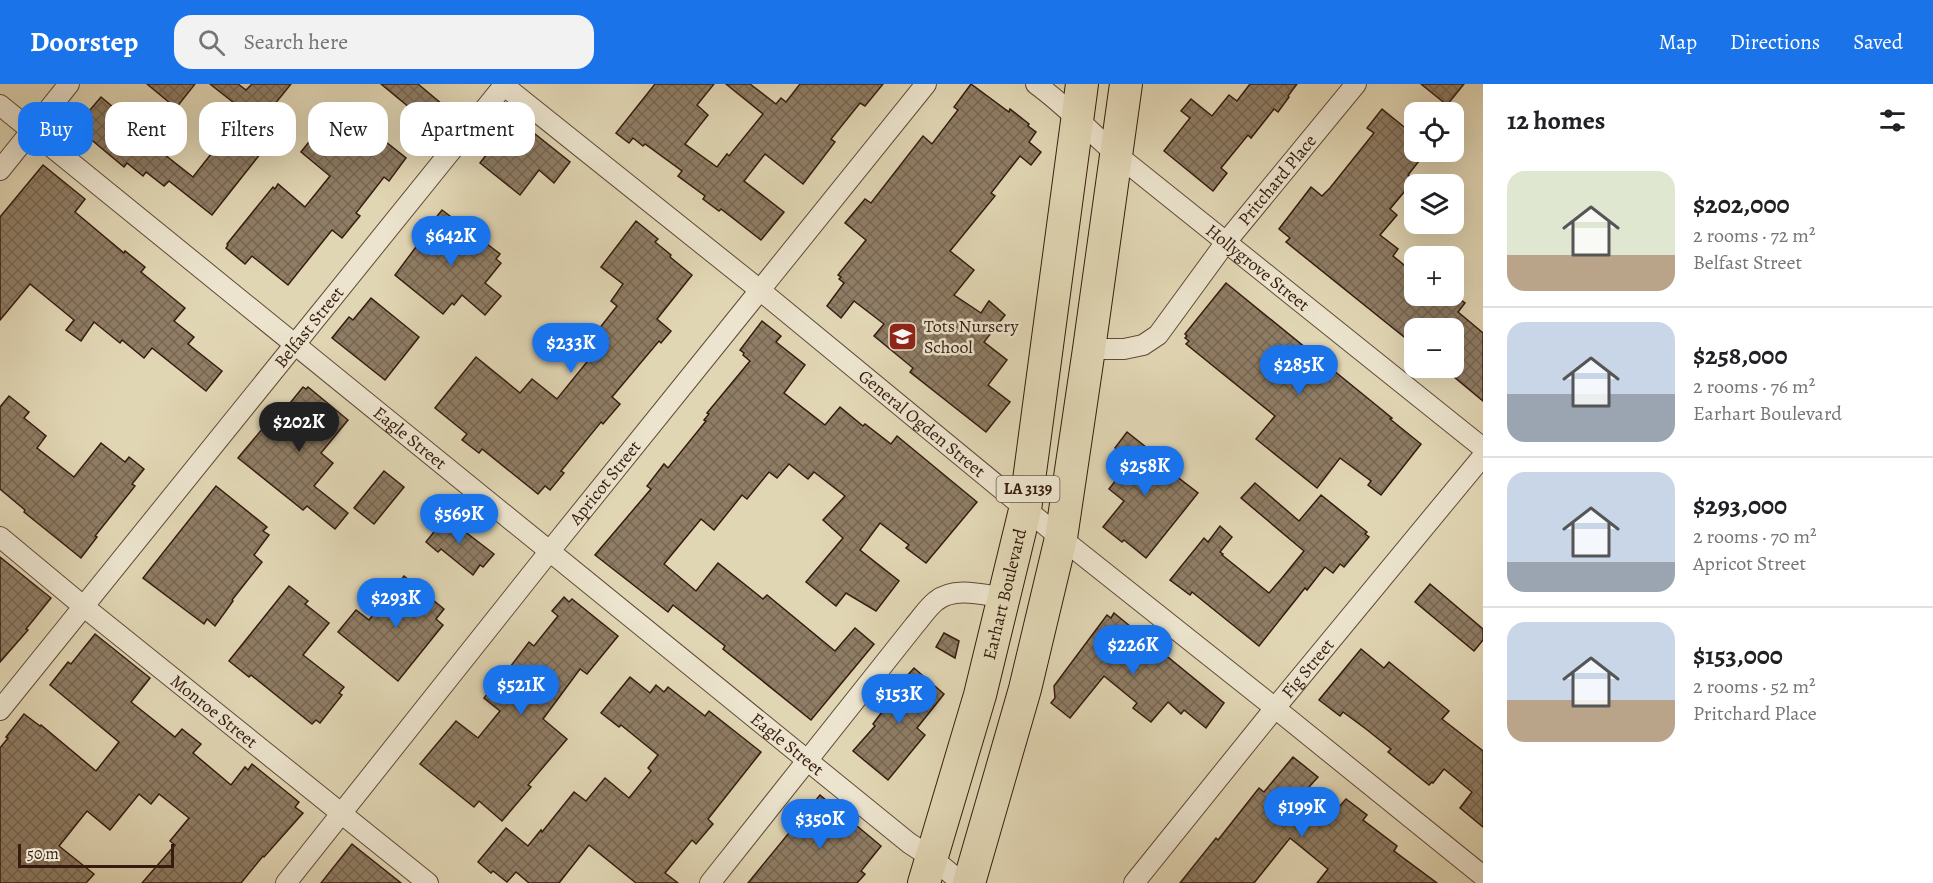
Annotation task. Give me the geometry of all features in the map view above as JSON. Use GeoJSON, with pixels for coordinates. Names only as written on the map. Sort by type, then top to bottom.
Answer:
{"type":"FeatureCollection","features":[{"type":"Feature","properties":{"kind":"main road","name":"Earhart Boulevard"},"geometry":{"type":"LineString","coordinates":[[928,870],[980,695],[1025,510],[1082,84]]}},
{"type":"Feature","properties":{"kind":"main road","name":"LA 3139"},"geometry":{"type":"LineString","coordinates":[[969,883],[1025,689],[1060,538],[1126,84]]}},
{"type":"Feature","properties":{"kind":"street"},"geometry":{"type":"LineString","coordinates":[[55,102],[69,84]]}},
{"type":"Feature","properties":{"kind":"street","name":"General Ogden Street"},"geometry":{"type":"LineString","coordinates":[[503,84],[761,291],[1025,510],[1483,876]]}},
{"type":"Feature","properties":{"kind":"street","name":"Belfast Street"},"geometry":{"type":"LineString","coordinates":[[0,710],[503,84]]}},
{"type":"Feature","properties":{"kind":"street","name":"Apricot Street"},"geometry":{"type":"LineString","coordinates":[[286,883],[926,84]]}},
{"type":"Feature","properties":{"kind":"street","name":"Hollygrove Street"},"geometry":{"type":"LineString","coordinates":[[1036,84],[1061,102],[1076,119],[1116,154],[1483,448]]}},
{"type":"Feature","properties":{"kind":"street","name":"Pritchard Place"},"geometry":{"type":"LineString","coordinates":[[1089,349],[1124,349],[1143,345],[1158,335],[1226,242],[1356,84]]}},
{"type":"Feature","properties":{"kind":"street","name":"Eagle Street"},"geometry":{"type":"LineString","coordinates":[[0,105],[18,119]]}},
{"type":"Feature","properties":{"kind":"street"},"geometry":{"type":"LineString","coordinates":[[0,170],[18,148]]}},
{"type":"Feature","properties":{"kind":"street","name":"Eagle Street"},"geometry":{"type":"LineString","coordinates":[[64,156],[296,343],[549,552],[809,760],[909,843],[928,870],[962,883]]}},
{"type":"Feature","properties":{"kind":"street","name":"Fig Street"},"geometry":{"type":"LineString","coordinates":[[1134,883],[1483,456]]}},
{"type":"Feature","properties":{"kind":"street","name":"Monroe Street"},"geometry":{"type":"LineString","coordinates":[[0,537],[428,883]]}},
{"type":"Feature","properties":{"kind":"street"},"geometry":{"type":"LineString","coordinates":[[710,883],[936,600],[953,593],[1005,598]]}},
{"type":"Feature","properties":{"kind":"building"},"geometry":{"type":"Polygon","coordinates":[[[147,84],[195,84],[181,102],[169,102],[147,84]]]}},
{"type":"Feature","properties":{"kind":"building"},"geometry":{"type":"Polygon","coordinates":[[[210,84],[238,84],[246,90],[252,84],[291,84],[276,102],[233,102],[210,84]]]}},
{"type":"Feature","properties":{"kind":"building"},"geometry":{"type":"Polygon","coordinates":[[[381,84],[418,84],[440,102],[403,102],[381,84]]]}},
{"type":"Feature","properties":{"kind":"building"},"geometry":{"type":"Polygon","coordinates":[[[655,84],[714,84],[697,105],[708,115],[685,144],[717,167],[727,154],[729,156],[763,114],[726,84],[750,84],[776,104],[781,98],[786,102],[800,84],[883,84],[865,106],[860,103],[831,139],[835,142],[803,184],[765,154],[744,181],[784,212],[761,240],[721,209],[719,211],[703,199],[705,196],[678,176],[682,171],[645,144],[643,146],[633,138],[629,143],[616,133],[655,84]]]}},
{"type":"Feature","properties":{"kind":"building"},"geometry":{"type":"Polygon","coordinates":[[[971,84],[1029,124],[1028,126],[1036,132],[1029,142],[1041,152],[1031,165],[1020,156],[991,193],[995,196],[950,251],[974,270],[954,295],[981,313],[989,301],[1005,315],[984,342],[1007,360],[988,385],[1010,402],[986,432],[910,372],[913,368],[874,336],[884,324],[854,301],[841,318],[827,306],[844,283],[838,275],[866,240],[845,223],[865,199],[871,203],[923,136],[932,144],[958,110],[954,107],[971,84]]]}},
{"type":"Feature","properties":{"kind":"building"},"geometry":{"type":"Polygon","coordinates":[[[1250,84],[1297,84],[1278,112],[1274,109],[1251,138],[1248,135],[1221,168],[1227,173],[1213,191],[1164,151],[1190,118],[1181,111],[1191,99],[1212,116],[1229,95],[1237,101],[1250,84]]]}},
{"type":"Feature","properties":{"kind":"building"},"geometry":{"type":"Polygon","coordinates":[[[1421,84],[1464,84],[1449,102],[1443,102],[1421,84]]]}},
{"type":"Feature","properties":{"kind":"building"},"geometry":{"type":"Polygon","coordinates":[[[101,97],[107,102],[105,102],[105,151],[93,141],[93,106],[101,97]]]}},
{"type":"Feature","properties":{"kind":"building"},"geometry":{"type":"Polygon","coordinates":[[[1382,109],[1404,127],[1404,162],[1418,162],[1409,174],[1404,174],[1404,192],[1390,209],[1397,215],[1380,235],[1398,249],[1393,256],[1404,265],[1404,306],[1463,306],[1458,312],[1483,333],[1483,401],[1455,378],[1464,378],[1464,318],[1404,318],[1404,337],[1286,242],[1290,238],[1279,229],[1311,187],[1322,196],[1330,188],[1374,133],[1367,128],[1382,109]]]}},
{"type":"Feature","properties":{"kind":"building"},"geometry":{"type":"Polygon","coordinates":[[[535,134],[570,162],[554,183],[539,170],[520,195],[480,163],[485,156],[535,156],[535,134]]]}},
{"type":"Feature","properties":{"kind":"building"},"geometry":{"type":"Polygon","coordinates":[[[308,143],[308,156],[388,156],[388,144],[400,153],[400,156],[406,158],[389,181],[384,177],[356,213],[360,216],[342,238],[332,230],[288,285],[252,256],[245,264],[226,248],[273,187],[275,189],[278,184],[305,207],[330,176],[301,152],[308,143]]]}},
{"type":"Feature","properties":{"kind":"building"},"geometry":{"type":"Polygon","coordinates":[[[111,156],[166,156],[193,177],[210,156],[259,156],[212,215],[169,181],[164,186],[146,172],[143,176],[127,163],[124,167],[111,156]]]}},
{"type":"Feature","properties":{"kind":"building"},"geometry":{"type":"Polygon","coordinates":[[[43,165],[85,199],[75,212],[124,253],[125,251],[145,267],[141,272],[185,308],[174,321],[194,337],[188,344],[222,371],[206,391],[152,348],[144,358],[122,340],[120,343],[94,322],[81,341],[66,330],[74,320],[30,284],[0,320],[0,217],[43,165]]]}},
{"type":"Feature","properties":{"kind":"building"},"geometry":{"type":"Polygon","coordinates":[[[442,210],[500,254],[496,259],[501,263],[485,283],[501,296],[485,315],[462,295],[443,314],[395,275],[442,210]]]}},
{"type":"Feature","properties":{"kind":"building"},"geometry":{"type":"Polygon","coordinates":[[[636,221],[658,239],[655,242],[671,255],[670,257],[692,275],[657,319],[671,331],[661,343],[659,341],[612,397],[620,404],[603,424],[601,422],[561,471],[564,473],[550,490],[545,486],[538,494],[482,449],[479,453],[462,440],[467,434],[435,408],[476,357],[520,393],[532,379],[557,399],[591,357],[587,353],[599,338],[595,334],[617,306],[611,301],[623,284],[601,267],[636,221]]]}},
{"type":"Feature","properties":{"kind":"building"},"geometry":{"type":"Polygon","coordinates":[[[1226,283],[1421,444],[1381,495],[1368,485],[1371,481],[1340,458],[1317,488],[1256,439],[1275,416],[1186,344],[1189,341],[1185,338],[1187,336],[1185,334],[1226,283]]]}},
{"type":"Feature","properties":{"kind":"building"},"geometry":{"type":"Polygon","coordinates":[[[371,298],[419,337],[385,380],[332,338],[349,317],[353,320],[371,298]]]}},
{"type":"Feature","properties":{"kind":"building"},"geometry":{"type":"Polygon","coordinates":[[[762,321],[781,336],[776,342],[805,365],[784,393],[825,425],[840,407],[863,426],[865,424],[891,444],[897,436],[977,502],[926,563],[906,548],[909,545],[880,523],[860,550],[899,581],[876,611],[846,593],[836,606],[806,582],[843,538],[823,520],[845,496],[814,472],[808,479],[789,464],[777,478],[769,472],[747,499],[742,495],[714,530],[701,519],[664,564],[696,591],[718,563],[763,599],[767,595],[835,651],[855,628],[874,644],[811,720],[673,605],[668,612],[595,555],[651,489],[647,486],[664,464],[668,468],[706,421],[704,420],[709,414],[707,413],[750,361],[740,350],[762,321]]]}},
{"type":"Feature","properties":{"kind":"building"},"geometry":{"type":"Polygon","coordinates":[[[303,387],[306,389],[308,387],[348,420],[321,453],[333,463],[314,486],[348,513],[335,529],[307,506],[303,510],[238,458],[274,415],[278,418],[303,387]]]}},
{"type":"Feature","properties":{"kind":"building"},"geometry":{"type":"Polygon","coordinates":[[[9,396],[29,412],[24,418],[46,436],[37,448],[74,477],[101,443],[125,462],[129,457],[144,469],[132,484],[135,486],[95,536],[97,537],[81,558],[24,512],[25,510],[0,489],[0,407],[9,396]]]}},
{"type":"Feature","properties":{"kind":"building"},"geometry":{"type":"Polygon","coordinates":[[[1127,432],[1156,455],[1154,459],[1198,493],[1146,558],[1103,527],[1124,501],[1109,489],[1121,474],[1112,467],[1122,454],[1115,448],[1127,432]]]}},
{"type":"Feature","properties":{"kind":"building"},"geometry":{"type":"Polygon","coordinates":[[[384,471],[404,487],[374,524],[354,508],[384,471]]]}},
{"type":"Feature","properties":{"kind":"building"},"geometry":{"type":"Polygon","coordinates":[[[1255,483],[1299,521],[1321,495],[1367,532],[1365,534],[1369,537],[1344,567],[1340,564],[1333,573],[1325,567],[1307,590],[1305,588],[1259,646],[1192,592],[1190,595],[1170,580],[1204,538],[1208,542],[1220,526],[1232,537],[1220,552],[1222,555],[1269,593],[1304,551],[1241,498],[1255,483]]]}},
{"type":"Feature","properties":{"kind":"building"},"geometry":{"type":"Polygon","coordinates":[[[216,486],[267,527],[263,531],[269,535],[254,555],[262,562],[215,626],[207,619],[204,624],[143,578],[216,486]]]}},
{"type":"Feature","properties":{"kind":"building"},"geometry":{"type":"Polygon","coordinates":[[[449,513],[461,523],[459,527],[494,554],[483,567],[480,565],[473,575],[441,549],[438,552],[426,542],[449,513]]]}},
{"type":"Feature","properties":{"kind":"building"},"geometry":{"type":"Polygon","coordinates":[[[0,557],[51,598],[26,629],[28,630],[0,662],[0,557]]]}},
{"type":"Feature","properties":{"kind":"building"},"geometry":{"type":"Polygon","coordinates":[[[404,576],[444,609],[436,619],[443,625],[398,681],[338,632],[356,610],[369,620],[404,576]]]}},
{"type":"Feature","properties":{"kind":"building"},"geometry":{"type":"Polygon","coordinates":[[[1430,584],[1483,629],[1483,640],[1474,651],[1415,602],[1430,584]]]}},
{"type":"Feature","properties":{"kind":"building"},"geometry":{"type":"Polygon","coordinates":[[[289,586],[308,601],[305,604],[329,623],[303,655],[344,687],[339,693],[342,695],[320,723],[316,720],[312,724],[251,675],[249,677],[229,661],[289,586]]]}},
{"type":"Feature","properties":{"kind":"building"},"geometry":{"type":"Polygon","coordinates":[[[564,597],[569,602],[572,599],[618,636],[587,674],[580,669],[543,719],[567,739],[528,785],[531,787],[502,821],[479,801],[474,807],[420,764],[456,721],[478,738],[500,711],[484,698],[529,642],[534,646],[558,616],[552,611],[564,597]]]}},
{"type":"Feature","properties":{"kind":"building"},"geometry":{"type":"Polygon","coordinates":[[[1114,613],[1224,703],[1206,728],[1184,710],[1181,714],[1168,702],[1151,722],[1133,708],[1137,703],[1104,676],[1070,718],[1051,703],[1055,698],[1054,686],[1107,615],[1111,618],[1114,613]]]}},
{"type":"Feature","properties":{"kind":"building"},"geometry":{"type":"Polygon","coordinates":[[[944,633],[959,641],[955,658],[936,647],[944,633]]]}},
{"type":"Feature","properties":{"kind":"building"},"geometry":{"type":"Polygon","coordinates":[[[95,634],[150,678],[131,702],[175,737],[182,729],[201,744],[193,753],[231,785],[245,767],[248,770],[252,764],[299,802],[295,807],[303,813],[241,883],[142,883],[175,845],[170,841],[189,818],[159,794],[151,804],[139,794],[110,830],[87,811],[59,846],[94,874],[86,883],[0,883],[0,748],[24,714],[41,725],[96,771],[119,742],[50,685],[68,662],[71,664],[95,634]]]}},
{"type":"Feature","properties":{"kind":"building"},"geometry":{"type":"Polygon","coordinates":[[[1361,649],[1384,668],[1389,662],[1449,711],[1442,719],[1483,751],[1483,827],[1460,808],[1472,792],[1444,769],[1429,785],[1388,752],[1391,749],[1366,729],[1343,712],[1340,716],[1319,700],[1361,649]]]}},
{"type":"Feature","properties":{"kind":"building"},"geometry":{"type":"Polygon","coordinates":[[[914,668],[944,694],[917,728],[925,735],[888,780],[853,751],[875,726],[873,724],[899,689],[897,687],[914,668]]]}},
{"type":"Feature","properties":{"kind":"building"},"geometry":{"type":"Polygon","coordinates":[[[630,677],[650,693],[656,685],[664,692],[668,687],[705,716],[709,711],[761,752],[708,819],[713,824],[696,844],[692,840],[665,873],[678,883],[636,883],[589,845],[559,883],[529,883],[516,872],[507,882],[493,871],[491,873],[478,862],[506,828],[528,846],[574,792],[586,801],[605,778],[629,798],[651,771],[648,768],[658,755],[621,725],[619,727],[601,713],[630,677]]]}},
{"type":"Feature","properties":{"kind":"building"},"geometry":{"type":"Polygon","coordinates":[[[1293,757],[1318,777],[1309,787],[1337,809],[1346,799],[1367,815],[1363,820],[1397,846],[1394,851],[1437,883],[1317,883],[1328,869],[1290,838],[1254,883],[1180,883],[1259,788],[1264,792],[1293,757]]]}},
{"type":"Feature","properties":{"kind":"building"},"geometry":{"type":"Polygon","coordinates":[[[820,795],[881,846],[861,871],[865,874],[857,883],[748,883],[820,795]]]}},
{"type":"Feature","properties":{"kind":"building"},"geometry":{"type":"Polygon","coordinates":[[[352,844],[401,883],[321,883],[352,844]]]}},
{"type":"Feature","properties":{"kind":"place","name":"Tots Nursery School"},"geometry":{"type":"Point","coordinates":[903,336]}}]}
